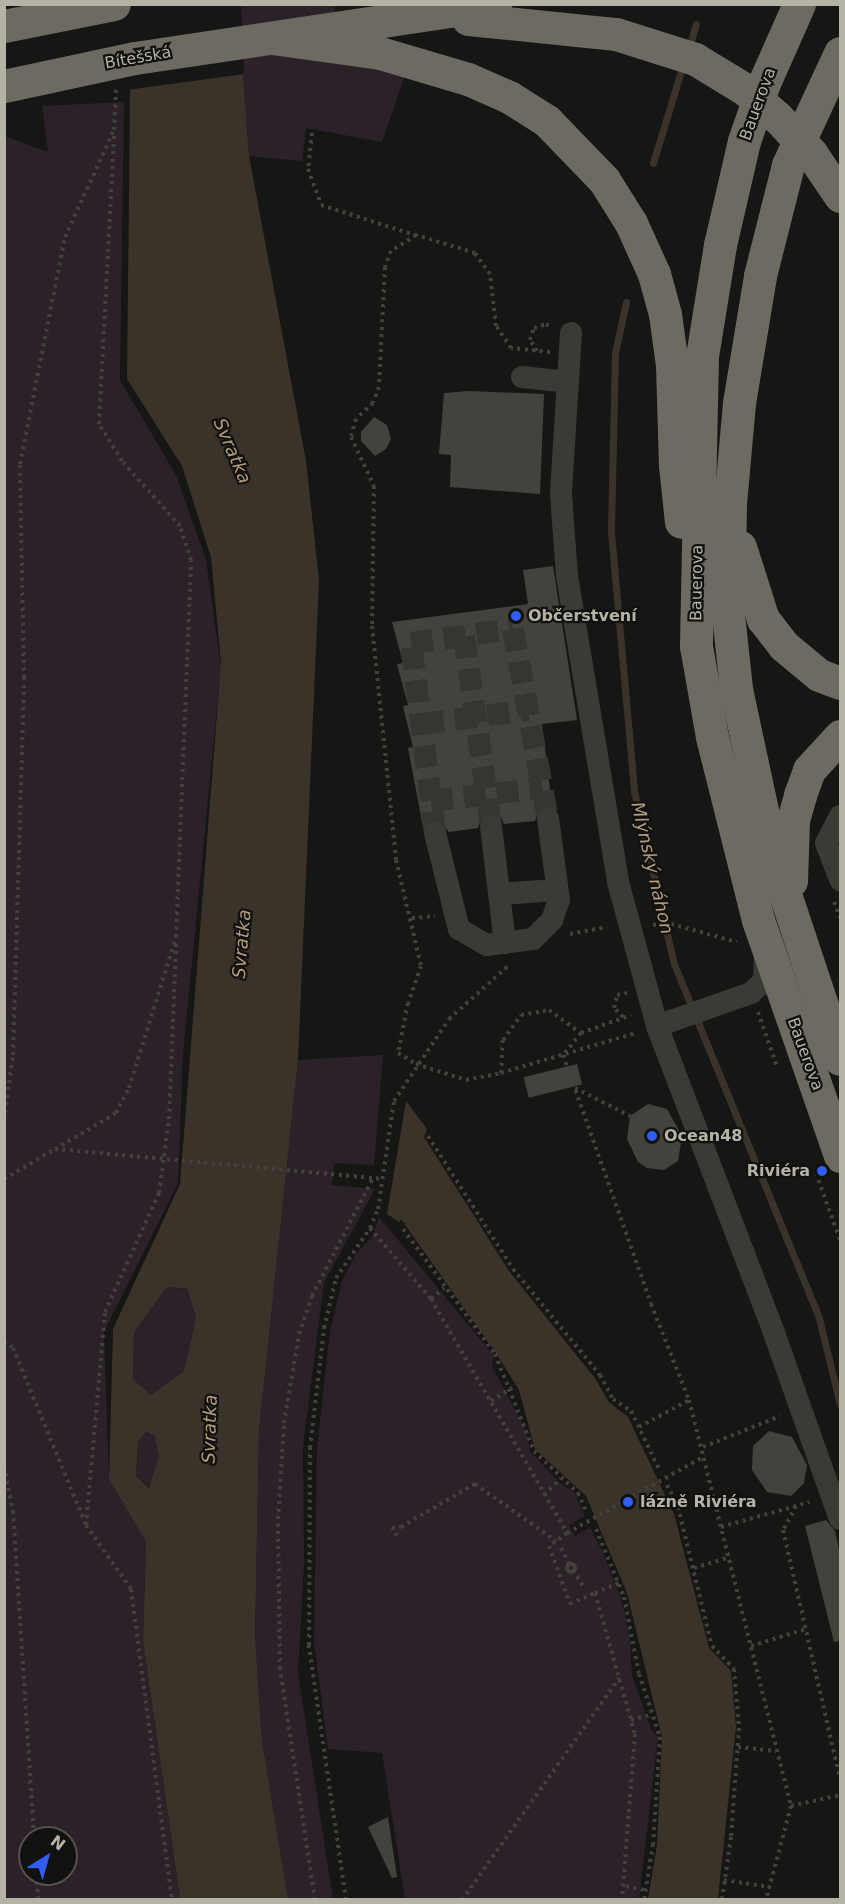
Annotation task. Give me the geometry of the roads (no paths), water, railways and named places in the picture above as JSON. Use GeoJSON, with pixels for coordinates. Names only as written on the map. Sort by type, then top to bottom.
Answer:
{"type":"FeatureCollection","features":[{"type":"Feature","properties":{"kind":"highway"},"geometry":{"type":"LineString","coordinates":[[4,26],[114,4]]}},
{"type":"Feature","properties":{"kind":"highway"},"geometry":{"type":"LineString","coordinates":[[334,36],[406,18],[495,4]]}},
{"type":"Feature","properties":{"kind":"highway","name":"Bauerova"},"geometry":{"type":"LineString","coordinates":[[790,12],[744,141],[720,244],[702,356],[696,646],[712,736],[758,920],[840,1156]]}},
{"type":"Feature","properties":{"kind":"highway"},"geometry":{"type":"LineString","coordinates":[[406,18],[516,21],[616,34],[687,56],[746,90],[800,141],[840,196]]}},
{"type":"Feature","properties":{"kind":"highway"},"geometry":{"type":"LineString","coordinates":[[334,36],[424,65],[509,97],[547,121],[576,148],[604,180],[631,223],[654,274],[666,324],[672,365],[675,465],[696,646]]}},
{"type":"Feature","properties":{"kind":"highway","name":"Bítešská"},"geometry":{"type":"LineString","coordinates":[[4,86],[74,70],[272,38],[334,36]]}},
{"type":"Feature","properties":{"kind":"highway"},"geometry":{"type":"LineString","coordinates":[[840,53],[832,79],[788,165],[760,276],[739,402],[730,504],[728,614],[736,689],[771,852],[840,1059]]}},
{"type":"Feature","properties":{"kind":"highway"},"geometry":{"type":"LineString","coordinates":[[730,504],[745,572],[759,610],[784,646],[819,675],[840,683]]}},
{"type":"Feature","properties":{"kind":"highway"},"geometry":{"type":"LineString","coordinates":[[784,646],[823,664],[840,666]]}},
{"type":"Feature","properties":{"kind":"highway"},"geometry":{"type":"LineString","coordinates":[[790,913],[795,812],[809,770],[840,736]]}},
{"type":"Feature","properties":{"kind":"street"},"geometry":{"type":"LineString","coordinates":[[560,344],[567,382],[561,494],[567,576],[618,882],[661,1019],[834,1495],[840,1520]]}},
{"type":"Feature","properties":{"kind":"street"},"geometry":{"type":"LineString","coordinates":[[522,377],[567,382]]}},
{"type":"Feature","properties":{"kind":"street"},"geometry":{"type":"LineString","coordinates":[[840,816],[826,843],[840,880]]}},
{"type":"Feature","properties":{"kind":"street"},"geometry":{"type":"LineString","coordinates":[[435,833],[459,929],[487,945],[505,943],[533,939],[552,920],[559,900],[548,819]]}},
{"type":"Feature","properties":{"kind":"street"},"geometry":{"type":"LineString","coordinates":[[491,826],[505,943]]}},
{"type":"Feature","properties":{"kind":"street"},"geometry":{"type":"LineString","coordinates":[[499,894],[557,890]]}},
{"type":"Feature","properties":{"kind":"street"},"geometry":{"type":"LineString","coordinates":[[661,1019],[751,993],[764,981],[767,965],[758,920]]}},
{"type":"Feature","properties":{"kind":"street"},"geometry":{"type":"LineString","coordinates":[[751,993],[776,1009],[807,1058]]}},
{"type":"Feature","properties":{"kind":"water","name":"Svratka"},"geometry":{"type":"Polygon","coordinates":[[[131,5],[238,5],[249,156],[306,461],[319,580],[298,1060],[259,1431],[255,1636],[262,1740],[288,1899],[180,1899],[143,1641],[146,1542],[109,1479],[113,1329],[180,1184],[221,663],[211,557],[182,466],[127,379],[131,5]],[[167,1287],[134,1332],[133,1379],[151,1395],[184,1371],[196,1317],[187,1289],[167,1287]],[[146,1431],[138,1442],[136,1476],[149,1488],[159,1456],[155,1436],[146,1431]]]}},
{"type":"Feature","properties":{"kind":"water","name":"lázně Riviéra"},"geometry":{"type":"Polygon","coordinates":[[[406,1101],[427,1129],[424,1137],[509,1271],[594,1377],[609,1402],[628,1417],[674,1514],[709,1648],[731,1671],[736,1727],[718,1899],[648,1899],[657,1845],[662,1737],[627,1593],[586,1496],[535,1449],[519,1390],[496,1353],[401,1219],[399,1222],[387,1214],[406,1101]]]}},
{"type":"Feature","properties":{"kind":"waterway","name":"Mlýnský náhon"},"geometry":{"type":"LineString","coordinates":[[689,48],[696,24]]}},
{"type":"Feature","properties":{"kind":"waterway","name":"Mlýnský náhon"},"geometry":{"type":"LineString","coordinates":[[653,163],[683,64]]}},
{"type":"Feature","properties":{"kind":"waterway","name":"Mlýnský náhon"},"geometry":{"type":"LineString","coordinates":[[626,302],[615,353],[611,532],[634,791],[674,964],[819,1318],[840,1405]]}},
{"type":"Feature","properties":{"kind":"tunnel"},"geometry":{"type":"LineString","coordinates":[[435,833],[411,643],[513,629],[548,819]]}},
{"type":"Feature","properties":{"kind":"tunnel"},"geometry":{"type":"LineString","coordinates":[[464,636],[491,826]]}},
{"type":"Feature","properties":{"kind":"tunnel"},"geometry":{"type":"LineString","coordinates":[[422,724],[528,710]]}},
{"type":"Feature","properties":{"kind":"tunnel"},"geometry":{"type":"LineString","coordinates":[[431,801],[542,788]]}},
{"type":"Feature","properties":{"kind":"place","name":"Občerstvení"},"geometry":{"type":"Point","coordinates":[516,616]}},
{"type":"Feature","properties":{"kind":"place","name":"Ocean48"},"geometry":{"type":"Point","coordinates":[652,1136]}},
{"type":"Feature","properties":{"kind":"place","name":"Riviéra"},"geometry":{"type":"Point","coordinates":[822,1171]}},
{"type":"Feature","properties":{"kind":"place","name":"lázně Riviéra"},"geometry":{"type":"Point","coordinates":[628,1502]}}]}
